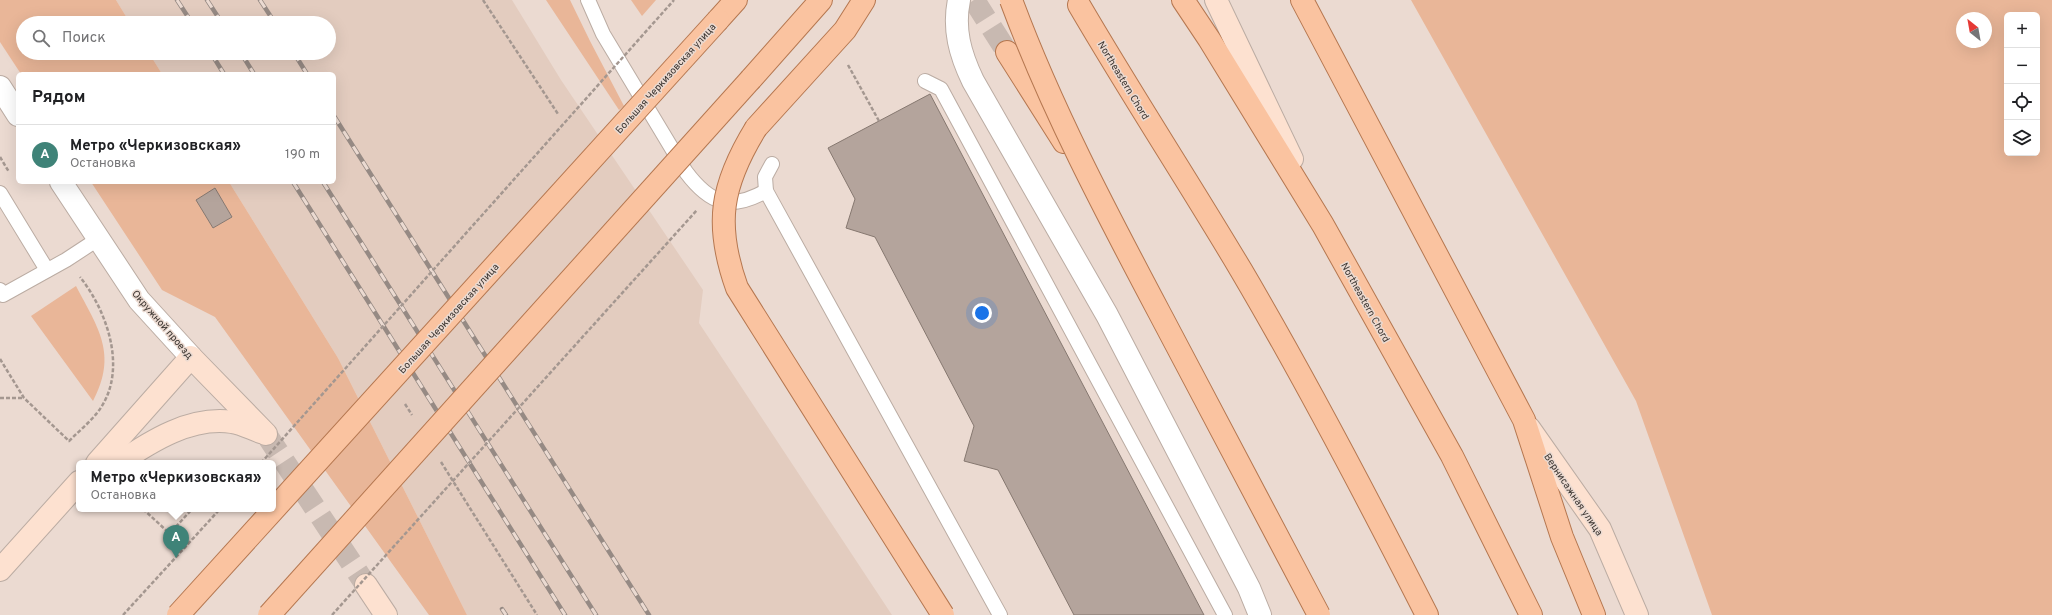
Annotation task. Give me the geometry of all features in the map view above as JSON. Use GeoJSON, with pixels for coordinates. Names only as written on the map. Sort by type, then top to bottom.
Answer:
{"type":"FeatureCollection","features":[{"type":"Feature","properties":{"kind":"main road","name":"Большая Черкизовская улица"},"geometry":{"type":"LineString","coordinates":[[276,507],[736,0]]}},
{"type":"Feature","properties":{"kind":"main road"},"geometry":{"type":"LineString","coordinates":[[270,615],[821,0]]}},
{"type":"Feature","properties":{"kind":"main road"},"geometry":{"type":"LineString","coordinates":[[864,0],[845,30],[756,128],[738,159],[730,178],[724,202],[724,245],[737,288],[943,615]]}},
{"type":"Feature","properties":{"kind":"main road"},"geometry":{"type":"LineString","coordinates":[[1011,0],[1031,55],[1074,147],[1319,615]]}},
{"type":"Feature","properties":{"kind":"main road","name":"Northeastern Chord"},"geometry":{"type":"LineString","coordinates":[[1183,0],[1209,39],[1323,225],[1452,456],[1531,615]]}},
{"type":"Feature","properties":{"kind":"main road"},"geometry":{"type":"LineString","coordinates":[[1302,0],[1524,420],[1562,537],[1594,615]]}},
{"type":"Feature","properties":{"kind":"main road","name":"Northeastern Chord"},"geometry":{"type":"LineString","coordinates":[[1079,4],[1130,92],[1241,271],[1369,500],[1428,615]]}},
{"type":"Feature","properties":{"kind":"main road"},"geometry":{"type":"LineString","coordinates":[[1007,52],[1070,152],[1140,275],[1326,615]]}},
{"type":"Feature","properties":{"kind":"main road","name":"Большая Черкизовская улица"},"geometry":{"type":"LineString","coordinates":[[178,615],[271,512]]}},
{"type":"Feature","properties":{"kind":"street"},"geometry":{"type":"LineString","coordinates":[[959,0],[957,28],[959,46],[973,81],[1107,315],[1249,588],[1260,615]]}},
{"type":"Feature","properties":{"kind":"street"},"geometry":{"type":"LineString","coordinates":[[1216,0],[1323,225]]}},
{"type":"Feature","properties":{"kind":"street"},"geometry":{"type":"LineString","coordinates":[[0,87],[16,112]]}},
{"type":"Feature","properties":{"kind":"street","name":"Окружной проезд"},"geometry":{"type":"LineString","coordinates":[[62,184],[140,300],[191,357],[266,434],[233,422],[208,421],[176,430],[142,447],[123,460]]}},
{"type":"Feature","properties":{"kind":"street"},"geometry":{"type":"LineString","coordinates":[[99,460],[191,357]]}},
{"type":"Feature","properties":{"kind":"street","name":"Вернисажная улица"},"geometry":{"type":"LineString","coordinates":[[1524,420],[1600,529],[1637,615]]}},
{"type":"Feature","properties":{"kind":"street"},"geometry":{"type":"LineString","coordinates":[[7,562],[76,485]]}},
{"type":"Feature","properties":{"kind":"street"},"geometry":{"type":"LineString","coordinates":[[7,562],[76,499]]}},
{"type":"Feature","properties":{"kind":"street"},"geometry":{"type":"LineString","coordinates":[[366,585],[386,615]]}},
{"type":"Feature","properties":{"kind":"street"},"geometry":{"type":"LineString","coordinates":[[1310,588],[1319,615]]}},
{"type":"Feature","properties":{"kind":"lane"},"geometry":{"type":"LineString","coordinates":[[588,0],[603,34],[686,172],[698,188],[709,197],[721,202],[737,203],[751,199],[766,191]]}},
{"type":"Feature","properties":{"kind":"lane"},"geometry":{"type":"LineString","coordinates":[[925,82],[941,88],[1225,615]]}},
{"type":"Feature","properties":{"kind":"lane"},"geometry":{"type":"LineString","coordinates":[[772,164],[765,177],[766,191],[1000,615]]}},
{"type":"Feature","properties":{"kind":"lane"},"geometry":{"type":"LineString","coordinates":[[0,193],[46,270]]}},
{"type":"Feature","properties":{"kind":"lane"},"geometry":{"type":"LineString","coordinates":[[0,290],[3,295],[66,260],[98,239]]}},
{"type":"Feature","properties":{"kind":"path"},"geometry":{"type":"LineString","coordinates":[[483,0],[558,114]]}},
{"type":"Feature","properties":{"kind":"path"},"geometry":{"type":"LineString","coordinates":[[264,460],[674,0]]}},
{"type":"Feature","properties":{"kind":"path"},"geometry":{"type":"LineString","coordinates":[[852,72],[879,121]]}},
{"type":"Feature","properties":{"kind":"path"},"geometry":{"type":"LineString","coordinates":[[0,157],[12,177]]}},
{"type":"Feature","properties":{"kind":"path"},"geometry":{"type":"LineString","coordinates":[[332,615],[698,208]]}},
{"type":"Feature","properties":{"kind":"path"},"geometry":{"type":"LineString","coordinates":[[0,359],[24,398],[69,441],[98,412],[109,391],[114,368],[107,325],[88,288],[66,260]]}},
{"type":"Feature","properties":{"kind":"path"},"geometry":{"type":"LineString","coordinates":[[0,398],[24,398]]}},
{"type":"Feature","properties":{"kind":"path"},"geometry":{"type":"LineString","coordinates":[[402,399],[414,419]]}},
{"type":"Feature","properties":{"kind":"path"},"geometry":{"type":"LineString","coordinates":[[440,460],[537,615]]}},
{"type":"Feature","properties":{"kind":"path"},"geometry":{"type":"LineString","coordinates":[[146,512],[168,532]]}},
{"type":"Feature","properties":{"kind":"path"},"geometry":{"type":"LineString","coordinates":[[189,512],[174,529],[189,544]]}},
{"type":"Feature","properties":{"kind":"path"},"geometry":{"type":"LineString","coordinates":[[123,615],[217,512]]}},
{"type":"Feature","properties":{"kind":"shaded area"},"geometry":{"type":"Polygon","coordinates":[[[0,0],[116,0],[126,16],[16,16],[16,60],[153,60],[161,72],[20,72],[0,42],[0,0]]]}},
{"type":"Feature","properties":{"kind":"shaded area"},"geometry":{"type":"Polygon","coordinates":[[[116,0],[512,0],[561,80],[703,290],[699,323],[892,615],[467,615],[338,358],[230,184],[336,184],[336,72],[161,72],[153,60],[336,60],[336,16],[126,16],[116,0]]]}},
{"type":"Feature","properties":{"kind":"shaded area"},"geometry":{"type":"Polygon","coordinates":[[[546,0],[570,0],[624,106],[619,110],[546,0]]]}},
{"type":"Feature","properties":{"kind":"shaded area"},"geometry":{"type":"Polygon","coordinates":[[[631,0],[656,0],[642,16],[631,0]]]}},
{"type":"Feature","properties":{"kind":"shaded area"},"geometry":{"type":"Polygon","coordinates":[[[1411,0],[2052,0],[2052,615],[1712,615],[1636,401],[1411,0]]]}},
{"type":"Feature","properties":{"kind":"shaded area"},"geometry":{"type":"Polygon","coordinates":[[[92,184],[230,184],[338,358],[467,615],[429,615],[215,317],[162,290],[92,184]],[[215,188],[197,200],[213,228],[232,217],[215,188]]]}},
{"type":"Feature","properties":{"kind":"shaded area"},"geometry":{"type":"Polygon","coordinates":[[[76,286],[98,328],[104,355],[104,369],[93,401],[31,316],[76,286]]]}},
{"type":"Feature","properties":{"kind":"building"},"geometry":{"type":"Polygon","coordinates":[[[930,94],[1204,615],[1074,615],[998,470],[964,461],[974,426],[875,237],[846,228],[855,199],[828,148],[930,94]]]}},
{"type":"Feature","properties":{"kind":"building"},"geometry":{"type":"Polygon","coordinates":[[[215,188],[232,217],[213,228],[196,200],[215,188]]]}},
{"type":"Feature","properties":{"kind":"tunnel"},"geometry":{"type":"LineString","coordinates":[[974,0],[1007,52]]}},
{"type":"Feature","properties":{"kind":"tunnel"},"geometry":{"type":"LineString","coordinates":[[266,434],[366,585]]}},
{"type":"Feature","properties":{"kind":"railway"},"geometry":{"type":"LineString","coordinates":[[177,0],[187,16]]}},
{"type":"Feature","properties":{"kind":"railway"},"geometry":{"type":"LineString","coordinates":[[207,0],[217,16]]}},
{"type":"Feature","properties":{"kind":"railway"},"geometry":{"type":"LineString","coordinates":[[260,0],[270,16]]}},
{"type":"Feature","properties":{"kind":"railway"},"geometry":{"type":"LineString","coordinates":[[215,60],[223,72]]}},
{"type":"Feature","properties":{"kind":"railway"},"geometry":{"type":"LineString","coordinates":[[245,60],[253,72]]}},
{"type":"Feature","properties":{"kind":"railway"},"geometry":{"type":"LineString","coordinates":[[298,60],[306,72]]}},
{"type":"Feature","properties":{"kind":"railway"},"geometry":{"type":"LineString","coordinates":[[336,119],[649,615]]}},
{"type":"Feature","properties":{"kind":"railway"},"geometry":{"type":"LineString","coordinates":[[294,184],[565,615]]}},
{"type":"Feature","properties":{"kind":"railway"},"geometry":{"type":"LineString","coordinates":[[324,184],[596,615]]}},
{"type":"Feature","properties":{"kind":"railway"},"geometry":{"type":"LineString","coordinates":[[502,609],[506,615]]}},
{"type":"Feature","properties":{"kind":"place","name":"Метро «Черкизовская»"},"geometry":{"type":"Point","coordinates":[176,558]}}]}
